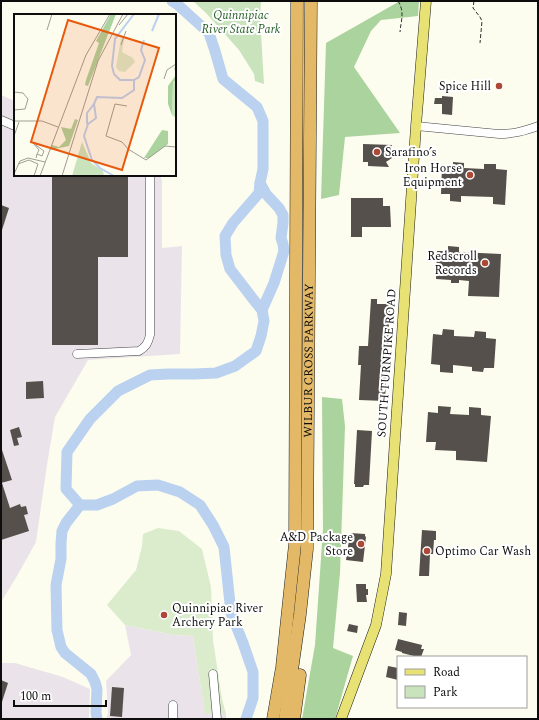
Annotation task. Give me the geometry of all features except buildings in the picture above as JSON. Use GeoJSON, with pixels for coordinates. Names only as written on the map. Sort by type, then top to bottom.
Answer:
{"type":"FeatureCollection","features":[{"type":"Feature","properties":{"kind":"highway","name":"WILBUR CROSS PARKWAY"},"geometry":{"type":"LineString","coordinates":[[273,719],[282,667],[295,544],[297,1]]}},
{"type":"Feature","properties":{"kind":"highway","name":"WILBUR CROSS PARKWAY"},"geometry":{"type":"LineString","coordinates":[[285,719],[300,614],[307,549],[311,1]]}},
{"type":"Feature","properties":{"kind":"highway"},"geometry":{"type":"LineString","coordinates":[[294,719],[302,651],[300,614]]}},
{"type":"Feature","properties":{"kind":"main road","name":"SOUTH TURNPIKE ROAD"},"geometry":{"type":"LineString","coordinates":[[341,719],[376,625],[386,574],[416,126],[426,1]]}},
{"type":"Feature","properties":{"kind":"street"},"geometry":{"type":"LineString","coordinates":[[1,120],[14,126]]}},
{"type":"Feature","properties":{"kind":"street"},"geometry":{"type":"LineString","coordinates":[[416,126],[499,134],[512,134],[526,131],[538,126]]}},
{"type":"Feature","properties":{"kind":"street"},"geometry":{"type":"LineString","coordinates":[[77,354],[139,351],[148,343],[150,335],[150,176]]}},
{"type":"Feature","properties":{"kind":"street"},"geometry":{"type":"LineString","coordinates":[[213,674],[217,719]]}},
{"type":"Feature","properties":{"kind":"street"},"geometry":{"type":"LineString","coordinates":[[173,704],[173,719]]}},
{"type":"Feature","properties":{"kind":"path"},"geometry":{"type":"LineString","coordinates":[[398,1],[403,15],[400,23],[400,32]]}},
{"type":"Feature","properties":{"kind":"path"},"geometry":{"type":"LineString","coordinates":[[474,1],[473,8],[482,21],[480,43]]}},
{"type":"Feature","properties":{"kind":"shaded area"},"geometry":{"type":"Polygon","coordinates":[[[1,95],[14,101],[14,176],[160,176],[162,181],[162,248],[182,246],[180,354],[88,360],[55,417],[36,542],[1,602],[1,95]]]}},
{"type":"Feature","properties":{"kind":"shaded area"},"geometry":{"type":"Polygon","coordinates":[[[125,625],[174,635],[193,636],[205,714],[226,714],[226,719],[106,719],[108,713],[106,681],[131,655],[125,625]]]}},
{"type":"Feature","properties":{"kind":"shaded area"},"geometry":{"type":"Polygon","coordinates":[[[1,663],[15,663],[63,677],[90,689],[89,719],[1,719],[1,663]]]}},
{"type":"Feature","properties":{"kind":"green space","name":"Quinnipiac River State Park"},"geometry":{"type":"Polygon","coordinates":[[[193,1],[261,1],[260,16],[264,84],[255,81],[254,74],[239,50],[206,13],[193,1]]]}},
{"type":"Feature","properties":{"kind":"green space"},"geometry":{"type":"Polygon","coordinates":[[[400,1],[419,1],[418,16],[381,20],[371,31],[354,67],[400,133],[345,137],[339,195],[321,199],[326,43],[400,1]]]}},
{"type":"Feature","properties":{"kind":"green space"},"geometry":{"type":"Polygon","coordinates":[[[322,397],[342,399],[345,426],[340,573],[333,648],[353,656],[335,719],[302,719],[315,645],[323,529],[322,397]]]}},
{"type":"Feature","properties":{"kind":"green space","name":"Quinnipiac River Archery Park"},"geometry":{"type":"Polygon","coordinates":[[[158,528],[179,531],[202,549],[211,587],[213,640],[222,699],[226,714],[205,714],[193,636],[174,635],[125,625],[107,605],[136,570],[142,546],[143,534],[158,528]]]}},
{"type":"Feature","properties":{"kind":"waterway"},"geometry":{"type":"LineString","coordinates":[[172,1],[209,33],[223,79],[257,107],[263,121],[263,169],[259,193],[233,223],[225,236],[226,255],[230,269],[262,310],[264,321],[261,336],[256,351],[235,366],[216,373],[150,375],[118,391],[90,419],[67,452],[66,489],[80,505],[97,505],[113,499],[137,486],[158,485],[180,492],[200,505],[213,525],[224,547],[231,613],[253,672],[253,698],[246,719]]}},
{"type":"Feature","properties":{"kind":"waterway"},"geometry":{"type":"LineString","coordinates":[[260,183],[266,194],[279,208],[283,215],[281,238],[284,251],[274,283],[262,310]]}},
{"type":"Feature","properties":{"kind":"waterway"},"geometry":{"type":"LineString","coordinates":[[80,505],[66,523],[62,531],[61,559],[56,585],[57,630],[61,647],[65,653],[91,674],[95,682],[97,689],[97,719]]}},
{"type":"Feature","properties":{"kind":"place","name":"Spice Hill"},"geometry":{"type":"Point","coordinates":[499,86]}},
{"type":"Feature","properties":{"kind":"place","name":"Sarafino’s"},"geometry":{"type":"Point","coordinates":[377,152]}},
{"type":"Feature","properties":{"kind":"place","name":"Iron Horse Equipment"},"geometry":{"type":"Point","coordinates":[470,175]}},
{"type":"Feature","properties":{"kind":"place","name":"Redscroll Records"},"geometry":{"type":"Point","coordinates":[485,263]}},
{"type":"Feature","properties":{"kind":"place","name":"A&D Package Store"},"geometry":{"type":"Point","coordinates":[361,544]}},
{"type":"Feature","properties":{"kind":"place","name":"Optimo Car Wash"},"geometry":{"type":"Point","coordinates":[427,551]}},
{"type":"Feature","properties":{"kind":"place","name":"Quinnipiac River Archery Park"},"geometry":{"type":"Point","coordinates":[164,615]}}]}
